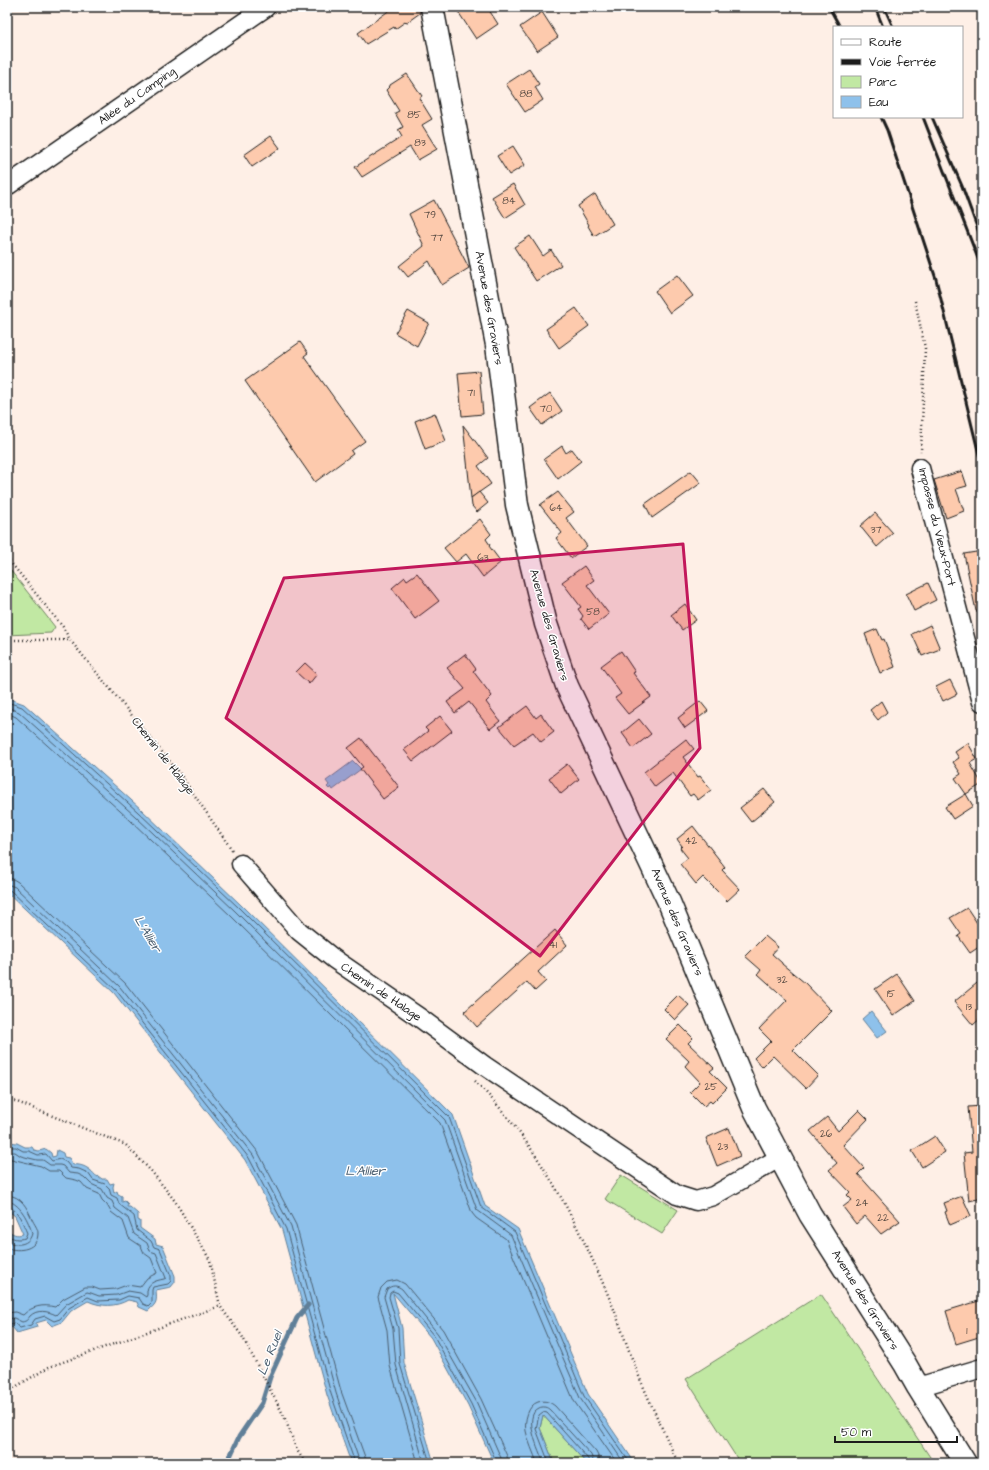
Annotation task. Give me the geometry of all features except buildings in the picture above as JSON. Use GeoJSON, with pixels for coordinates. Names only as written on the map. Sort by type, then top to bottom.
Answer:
{"type":"FeatureCollection","features":[{"type":"Feature","properties":{"kind":"street","name":"Allée du Camping"},"geometry":{"type":"LineString","coordinates":[[7,186],[266,7]]}},
{"type":"Feature","properties":{"kind":"street","name":"Avenue des Graviers"},"geometry":{"type":"LineString","coordinates":[[431,10],[497,345],[517,505],[546,624],[567,686],[669,902],[754,1108],[779,1158],[810,1214],[905,1364],[965,1463]]}},
{"type":"Feature","properties":{"kind":"street","name":"Impasse du Vieux-Port"},"geometry":{"type":"LineString","coordinates":[[920,468],[982,702]]}},
{"type":"Feature","properties":{"kind":"street","name":"Chemin de Halage"},"geometry":{"type":"LineString","coordinates":[[241,864],[299,931],[334,959],[420,1018],[486,1066],[677,1196],[696,1201],[713,1196],[779,1158]]}},
{"type":"Feature","properties":{"kind":"street"},"geometry":{"type":"LineString","coordinates":[[918,1387],[982,1368]]}},
{"type":"Feature","properties":{"kind":"path","name":"Impasse du Vieux-Port"},"geometry":{"type":"LineString","coordinates":[[915,301],[925,348],[920,468]]}},
{"type":"Feature","properties":{"kind":"path","name":"Chemin de Halage"},"geometry":{"type":"LineString","coordinates":[[7,558],[63,627],[70,640],[180,774],[241,864]]}},
{"type":"Feature","properties":{"kind":"path"},"geometry":{"type":"LineString","coordinates":[[7,640],[70,640]]}},
{"type":"Feature","properties":{"kind":"path"},"geometry":{"type":"LineString","coordinates":[[472,1079],[494,1100],[509,1118],[534,1153],[561,1196],[595,1265],[636,1369],[678,1463]]}},
{"type":"Feature","properties":{"kind":"path"},"geometry":{"type":"LineString","coordinates":[[7,1098],[126,1145],[152,1172],[175,1201],[210,1260],[220,1306],[242,1336],[284,1416],[297,1450],[305,1463]]}},
{"type":"Feature","properties":{"kind":"path"},"geometry":{"type":"LineString","coordinates":[[7,1392],[49,1367],[220,1306]]}},
{"type":"Feature","properties":{"kind":"highlighted area"},"geometry":{"type":"Polygon","coordinates":[[[683,544],[700,748],[540,956],[226,718],[284,578],[683,544]]]}},
{"type":"Feature","properties":{"kind":"green space"},"geometry":{"type":"Polygon","coordinates":[[[7,566],[55,627],[51,633],[7,635],[7,566]]]}},
{"type":"Feature","properties":{"kind":"green space"},"geometry":{"type":"Polygon","coordinates":[[[621,1175],[678,1210],[662,1234],[605,1199],[621,1175]]]}},
{"type":"Feature","properties":{"kind":"green space"},"geometry":{"type":"Polygon","coordinates":[[[821,1294],[934,1463],[740,1463],[686,1379],[821,1294]]]}},
{"type":"Feature","properties":{"kind":"green space"},"geometry":{"type":"Polygon","coordinates":[[[543,1415],[586,1463],[554,1463],[540,1428],[543,1415]]]}},
{"type":"Feature","properties":{"kind":"water","name":"L'Allier"},"geometry":{"type":"Polygon","coordinates":[[[7,698],[24,704],[141,809],[241,905],[453,1115],[485,1206],[518,1229],[588,1394],[635,1463],[586,1463],[543,1415],[540,1428],[554,1463],[494,1463],[468,1406],[431,1338],[393,1293],[402,1328],[404,1363],[434,1463],[351,1463],[327,1395],[282,1230],[245,1160],[114,993],[7,892],[7,698]]]}},
{"type":"Feature","properties":{"kind":"water"},"geometry":{"type":"Polygon","coordinates":[[[353,761],[361,769],[333,790],[331,787],[329,789],[327,787],[329,785],[326,781],[353,761]]]}},
{"type":"Feature","properties":{"kind":"water"},"geometry":{"type":"Polygon","coordinates":[[[871,1011],[887,1031],[877,1038],[862,1019],[871,1011]]]}},
{"type":"Feature","properties":{"kind":"water"},"geometry":{"type":"Polygon","coordinates":[[[7,1143],[17,1143],[25,1147],[32,1147],[34,1150],[39,1151],[46,1149],[51,1153],[52,1157],[56,1156],[57,1150],[63,1153],[64,1157],[69,1158],[73,1165],[84,1166],[98,1177],[107,1179],[110,1184],[114,1183],[114,1193],[117,1191],[118,1194],[122,1196],[122,1202],[125,1201],[128,1204],[127,1207],[130,1207],[138,1214],[140,1228],[155,1239],[156,1244],[163,1246],[175,1276],[175,1282],[171,1287],[156,1290],[156,1302],[148,1311],[139,1307],[137,1302],[128,1300],[113,1305],[98,1304],[88,1301],[71,1311],[62,1322],[52,1326],[46,1320],[36,1323],[37,1327],[17,1333],[12,1327],[7,1329],[7,1230],[18,1235],[23,1234],[15,1216],[7,1207],[7,1143]]]}},
{"type":"Feature","properties":{"kind":"waterway","name":"Le Ruel"},"geometry":{"type":"LineString","coordinates":[[227,1463],[239,1437],[262,1403],[270,1377],[297,1318],[308,1305]]}},
{"type":"Feature","properties":{"kind":"railway"},"geometry":{"type":"LineString","coordinates":[[829,7],[839,26]]}},
{"type":"Feature","properties":{"kind":"railway"},"geometry":{"type":"LineString","coordinates":[[875,7],[883,26]]}},
{"type":"Feature","properties":{"kind":"railway"},"geometry":{"type":"LineString","coordinates":[[884,7],[893,26]]}},
{"type":"Feature","properties":{"kind":"railway"},"geometry":{"type":"LineString","coordinates":[[881,118],[887,130],[936,279],[982,467]]}},
{"type":"Feature","properties":{"kind":"railway"},"geometry":{"type":"LineString","coordinates":[[923,118],[982,269]]}},
{"type":"Feature","properties":{"kind":"railway"},"geometry":{"type":"LineString","coordinates":[[932,118],[962,186],[982,241]]}}]}
